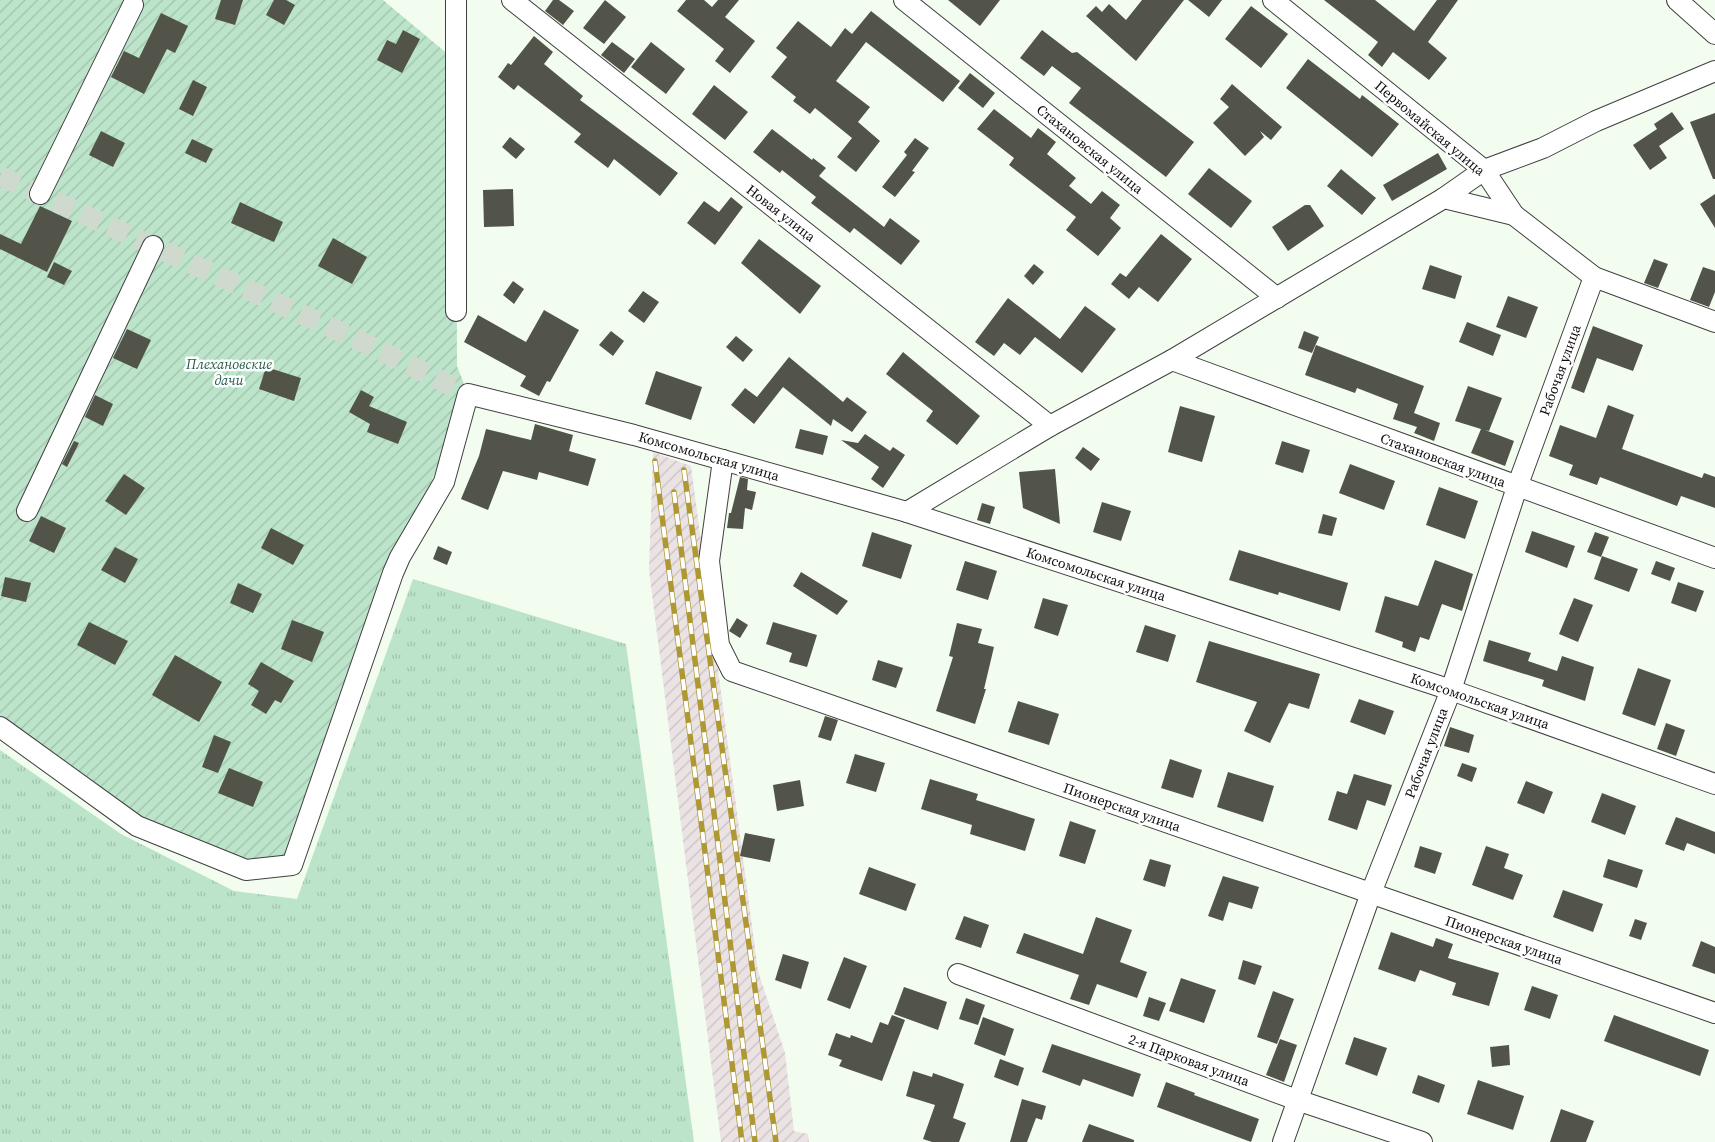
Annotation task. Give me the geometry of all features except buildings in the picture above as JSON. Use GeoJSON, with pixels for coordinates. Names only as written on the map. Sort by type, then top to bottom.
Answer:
{"type":"FeatureCollection","features":[{"type":"Feature","properties":{"kind":"street"},"geometry":{"type":"LineString","coordinates":[[456,0],[456,311]]}},
{"type":"Feature","properties":{"kind":"street","name":"Новая улица"},"geometry":{"type":"LineString","coordinates":[[512,0],[1050,426]]}},
{"type":"Feature","properties":{"kind":"street","name":"Стахановская улица"},"geometry":{"type":"LineString","coordinates":[[904,0],[1277,298]]}},
{"type":"Feature","properties":{"kind":"street","name":"Первомайская улица"},"geometry":{"type":"LineString","coordinates":[[1272,0],[1484,170],[1514,215],[1594,277],[1715,322]]}},
{"type":"Feature","properties":{"kind":"street"},"geometry":{"type":"LineString","coordinates":[[1676,0],[1705,23],[1715,34]]}},
{"type":"Feature","properties":{"kind":"street"},"geometry":{"type":"LineString","coordinates":[[40,194],[133,5]]}},
{"type":"Feature","properties":{"kind":"street"},"geometry":{"type":"LineString","coordinates":[[907,512],[1050,426],[1172,360],[1277,298],[1444,198],[1484,170],[1543,148],[1596,121],[1715,72]]}},
{"type":"Feature","properties":{"kind":"street"},"geometry":{"type":"LineString","coordinates":[[1444,198],[1514,215]]}},
{"type":"Feature","properties":{"kind":"street"},"geometry":{"type":"LineString","coordinates":[[27,511],[153,246]]}},
{"type":"Feature","properties":{"kind":"street","name":"Рабочая улица"},"geometry":{"type":"LineString","coordinates":[[1283,1142],[1371,893],[1451,690],[1517,487],[1594,277]]}},
{"type":"Feature","properties":{"kind":"street","name":"Стахановская улица"},"geometry":{"type":"LineString","coordinates":[[1172,360],[1715,558]]}},
{"type":"Feature","properties":{"kind":"street","name":"Комсомольская улица"},"geometry":{"type":"LineString","coordinates":[[0,727],[137,826],[246,870],[292,865],[393,573],[400,557],[444,482],[468,394],[634,435],[907,512],[1451,690],[1715,784]]}},
{"type":"Feature","properties":{"kind":"street","name":"Пионерская улица"},"geometry":{"type":"LineString","coordinates":[[723,460],[709,561],[718,645],[732,671],[1715,1013]]}},
{"type":"Feature","properties":{"kind":"street","name":"2-я Парковая улица"},"geometry":{"type":"LineString","coordinates":[[958,974],[1297,1100],[1422,1142]]}},
{"type":"Feature","properties":{"kind":"shaded area"},"geometry":{"type":"Polygon","coordinates":[[[653,452],[691,466],[758,971],[785,1053],[794,1131],[808,1134],[809,1142],[721,1142],[649,570],[653,452]]]}},
{"type":"Feature","properties":{"kind":"green space","name":"Плехановские дачи"},"geometry":{"type":"Polygon","coordinates":[[[0,0],[383,0],[456,61],[457,366],[468,394],[393,573],[292,865],[246,870],[137,826],[0,727],[0,0]]]}},
{"type":"Feature","properties":{"kind":"green space"},"geometry":{"type":"Polygon","coordinates":[[[413,579],[626,644],[694,1142],[0,1142],[0,750],[121,834],[234,891],[297,899],[413,579]]]}},
{"type":"Feature","properties":{"kind":"tunnel"},"geometry":{"type":"LineString","coordinates":[[0,176],[371,346],[468,394]]}},
{"type":"Feature","properties":{"kind":"railway"},"geometry":{"type":"LineString","coordinates":[[655,461],[742,1142]]}},
{"type":"Feature","properties":{"kind":"railway"},"geometry":{"type":"LineString","coordinates":[[684,470],[776,1142]]}},
{"type":"Feature","properties":{"kind":"railway"},"geometry":{"type":"LineString","coordinates":[[674,492],[755,1142]]}}]}
